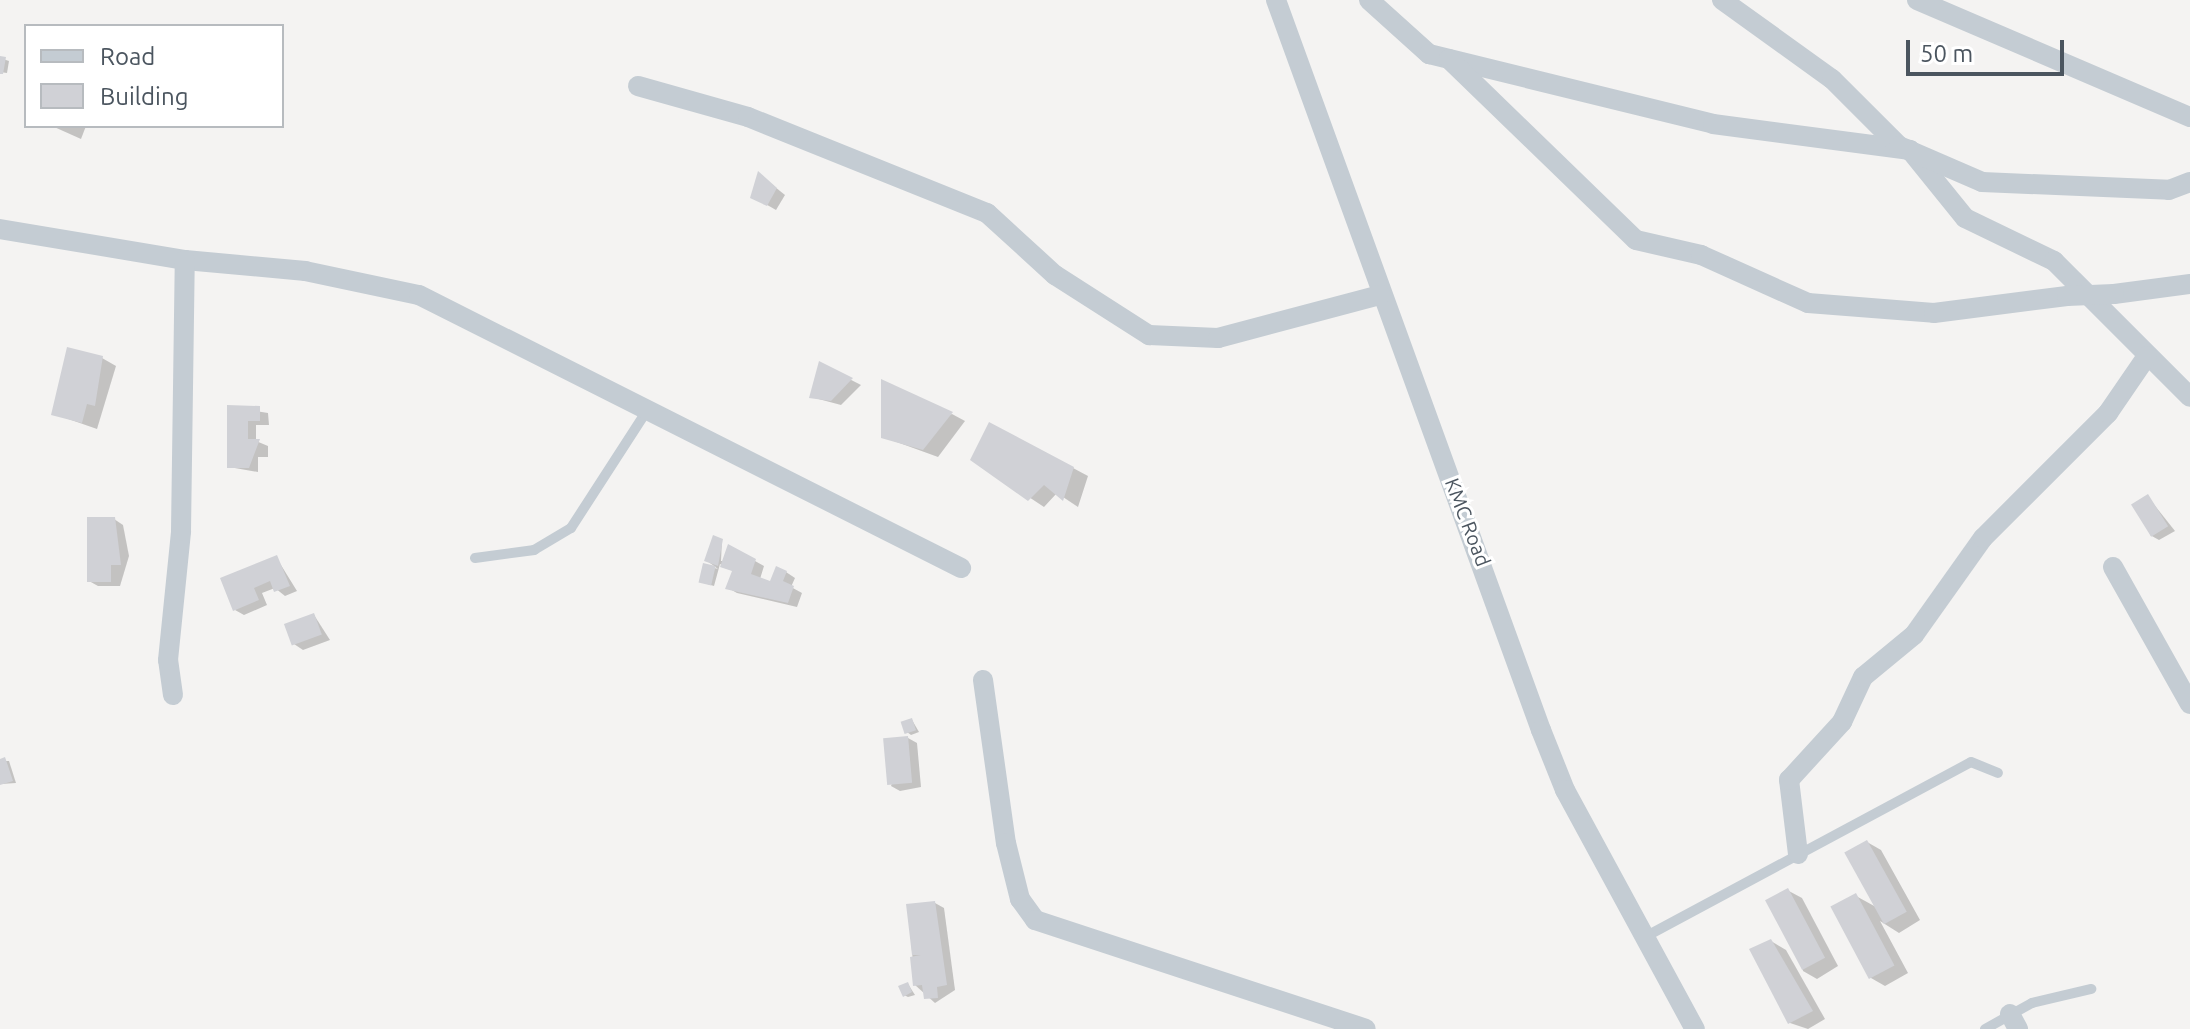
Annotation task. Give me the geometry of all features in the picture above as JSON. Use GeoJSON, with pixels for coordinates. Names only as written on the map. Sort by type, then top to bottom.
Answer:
{"type":"FeatureCollection","features":[{"type":"Feature","properties":{"kind":"street","name":"KMC Road"},"geometry":{"type":"LineString","coordinates":[[1276,0],[1380,295],[1560,778],[1643,938],[1695,1029]]}},
{"type":"Feature","properties":{"kind":"street"},"geometry":{"type":"LineString","coordinates":[[1369,0],[1429,54],[1713,124],[1910,150],[1982,182],[2085,190],[2169,190],[2190,182]]}},
{"type":"Feature","properties":{"kind":"street"},"geometry":{"type":"LineString","coordinates":[[1722,0],[1832,79],[1910,150],[1965,218],[2054,261],[2190,397]]}},
{"type":"Feature","properties":{"kind":"street"},"geometry":{"type":"LineString","coordinates":[[1917,0],[2190,117]]}},
{"type":"Feature","properties":{"kind":"street"},"geometry":{"type":"LineString","coordinates":[[1449,59],[1636,240],[1738,268],[1808,303],[1934,313],[2190,284]]}},
{"type":"Feature","properties":{"kind":"street"},"geometry":{"type":"LineString","coordinates":[[638,86],[748,117],[987,213],[1055,275],[1149,335],[1218,338],[1380,295]]}},
{"type":"Feature","properties":{"kind":"street"},"geometry":{"type":"LineString","coordinates":[[0,229],[185,260],[305,271],[419,295],[961,568]]}},
{"type":"Feature","properties":{"kind":"street"},"geometry":{"type":"LineString","coordinates":[[173,695],[168,660],[181,531],[185,260]]}},
{"type":"Feature","properties":{"kind":"street"},"geometry":{"type":"LineString","coordinates":[[1798,854],[1789,780],[1842,722],[1863,677],[1914,635],[1983,538],[2108,413],[2147,356]]}},
{"type":"Feature","properties":{"kind":"street"},"geometry":{"type":"LineString","coordinates":[[2113,567],[2190,704]]}},
{"type":"Feature","properties":{"kind":"street"},"geometry":{"type":"LineString","coordinates":[[983,680],[1006,843],[1020,899],[1035,920],[1366,1029]]}},
{"type":"Feature","properties":{"kind":"lane"},"geometry":{"type":"LineString","coordinates":[[475,558],[534,550],[563,535],[648,409]]}},
{"type":"Feature","properties":{"kind":"lane"},"geometry":{"type":"LineString","coordinates":[[1643,938],[1971,762],[1998,773]]}},
{"type":"Feature","properties":{"kind":"lane"},"geometry":{"type":"LineString","coordinates":[[1985,1029],[2014,1021],[2091,989]]}},
{"type":"Feature","properties":{"kind":"building"},"geometry":{"type":"Polygon","coordinates":[[[0,56],[6,57],[3,74],[0,74],[0,56]]]}},
{"type":"Feature","properties":{"kind":"building"},"geometry":{"type":"Polygon","coordinates":[[[758,171],[777,188],[767,206],[750,198],[758,171]]]}},
{"type":"Feature","properties":{"kind":"building"},"geometry":{"type":"Polygon","coordinates":[[[67,347],[103,356],[95,406],[87,404],[82,423],[51,415],[67,347]]]}},
{"type":"Feature","properties":{"kind":"building"},"geometry":{"type":"Polygon","coordinates":[[[819,361],[853,378],[831,401],[809,398],[819,361]]]}},
{"type":"Feature","properties":{"kind":"building"},"geometry":{"type":"Polygon","coordinates":[[[881,379],[953,412],[923,450],[881,438],[881,379]]]}},
{"type":"Feature","properties":{"kind":"building"},"geometry":{"type":"Polygon","coordinates":[[[227,405],[260,406],[260,421],[248,421],[248,439],[260,439],[249,468],[227,468],[227,405]]]}},
{"type":"Feature","properties":{"kind":"building"},"geometry":{"type":"Polygon","coordinates":[[[989,422],[1074,467],[1063,501],[1044,485],[1028,501],[970,460],[989,422]]]}},
{"type":"Feature","properties":{"kind":"building"},"geometry":{"type":"Polygon","coordinates":[[[2148,494],[2168,526],[2151,537],[2131,505],[2148,494]]]}},
{"type":"Feature","properties":{"kind":"building"},"geometry":{"type":"Polygon","coordinates":[[[87,517],[115,517],[121,565],[111,565],[111,582],[87,582],[87,517]]]}},
{"type":"Feature","properties":{"kind":"building"},"geometry":{"type":"Polygon","coordinates":[[[713,535],[723,539],[718,566],[704,561],[713,535]]]}},
{"type":"Feature","properties":{"kind":"building"},"geometry":{"type":"Polygon","coordinates":[[[728,544],[756,559],[751,574],[770,581],[776,566],[787,571],[783,581],[794,586],[788,603],[725,589],[732,571],[720,567],[728,544]]]}},
{"type":"Feature","properties":{"kind":"building"},"geometry":{"type":"Polygon","coordinates":[[[277,555],[290,586],[274,592],[270,581],[254,588],[259,600],[233,611],[220,578],[277,555]]]}},
{"type":"Feature","properties":{"kind":"building"},"geometry":{"type":"Polygon","coordinates":[[[703,563],[716,566],[711,585],[699,582],[703,563]]]}},
{"type":"Feature","properties":{"kind":"building"},"geometry":{"type":"Polygon","coordinates":[[[314,613],[322,635],[292,646],[284,624],[314,613]]]}},
{"type":"Feature","properties":{"kind":"building"},"geometry":{"type":"Polygon","coordinates":[[[912,718],[916,730],[905,734],[901,722],[912,718]]]}},
{"type":"Feature","properties":{"kind":"building"},"geometry":{"type":"Polygon","coordinates":[[[908,736],[912,783],[887,785],[883,738],[908,736]]]}},
{"type":"Feature","properties":{"kind":"building"},"geometry":{"type":"Polygon","coordinates":[[[5,757],[13,781],[0,785],[0,759],[5,757]]]}},
{"type":"Feature","properties":{"kind":"building"},"geometry":{"type":"Polygon","coordinates":[[[1867,840],[1907,912],[1884,924],[1844,853],[1867,840]]]}},
{"type":"Feature","properties":{"kind":"building"},"geometry":{"type":"Polygon","coordinates":[[[1788,888],[1825,958],[1802,970],[1765,900],[1788,888]]]}},
{"type":"Feature","properties":{"kind":"building"},"geometry":{"type":"Polygon","coordinates":[[[1856,893],[1894,965],[1869,979],[1830,907],[1856,893]]]}},
{"type":"Feature","properties":{"kind":"building"},"geometry":{"type":"Polygon","coordinates":[[[935,901],[947,985],[937,987],[938,998],[924,999],[922,985],[913,986],[910,957],[921,955],[912,955],[906,904],[935,901]]]}},
{"type":"Feature","properties":{"kind":"building"},"geometry":{"type":"Polygon","coordinates":[[[1771,939],[1813,1011],[1788,1024],[1749,949],[1771,939]]]}},
{"type":"Feature","properties":{"kind":"building"},"geometry":{"type":"Polygon","coordinates":[[[908,982],[912,992],[903,997],[898,986],[908,982]]]}}]}
